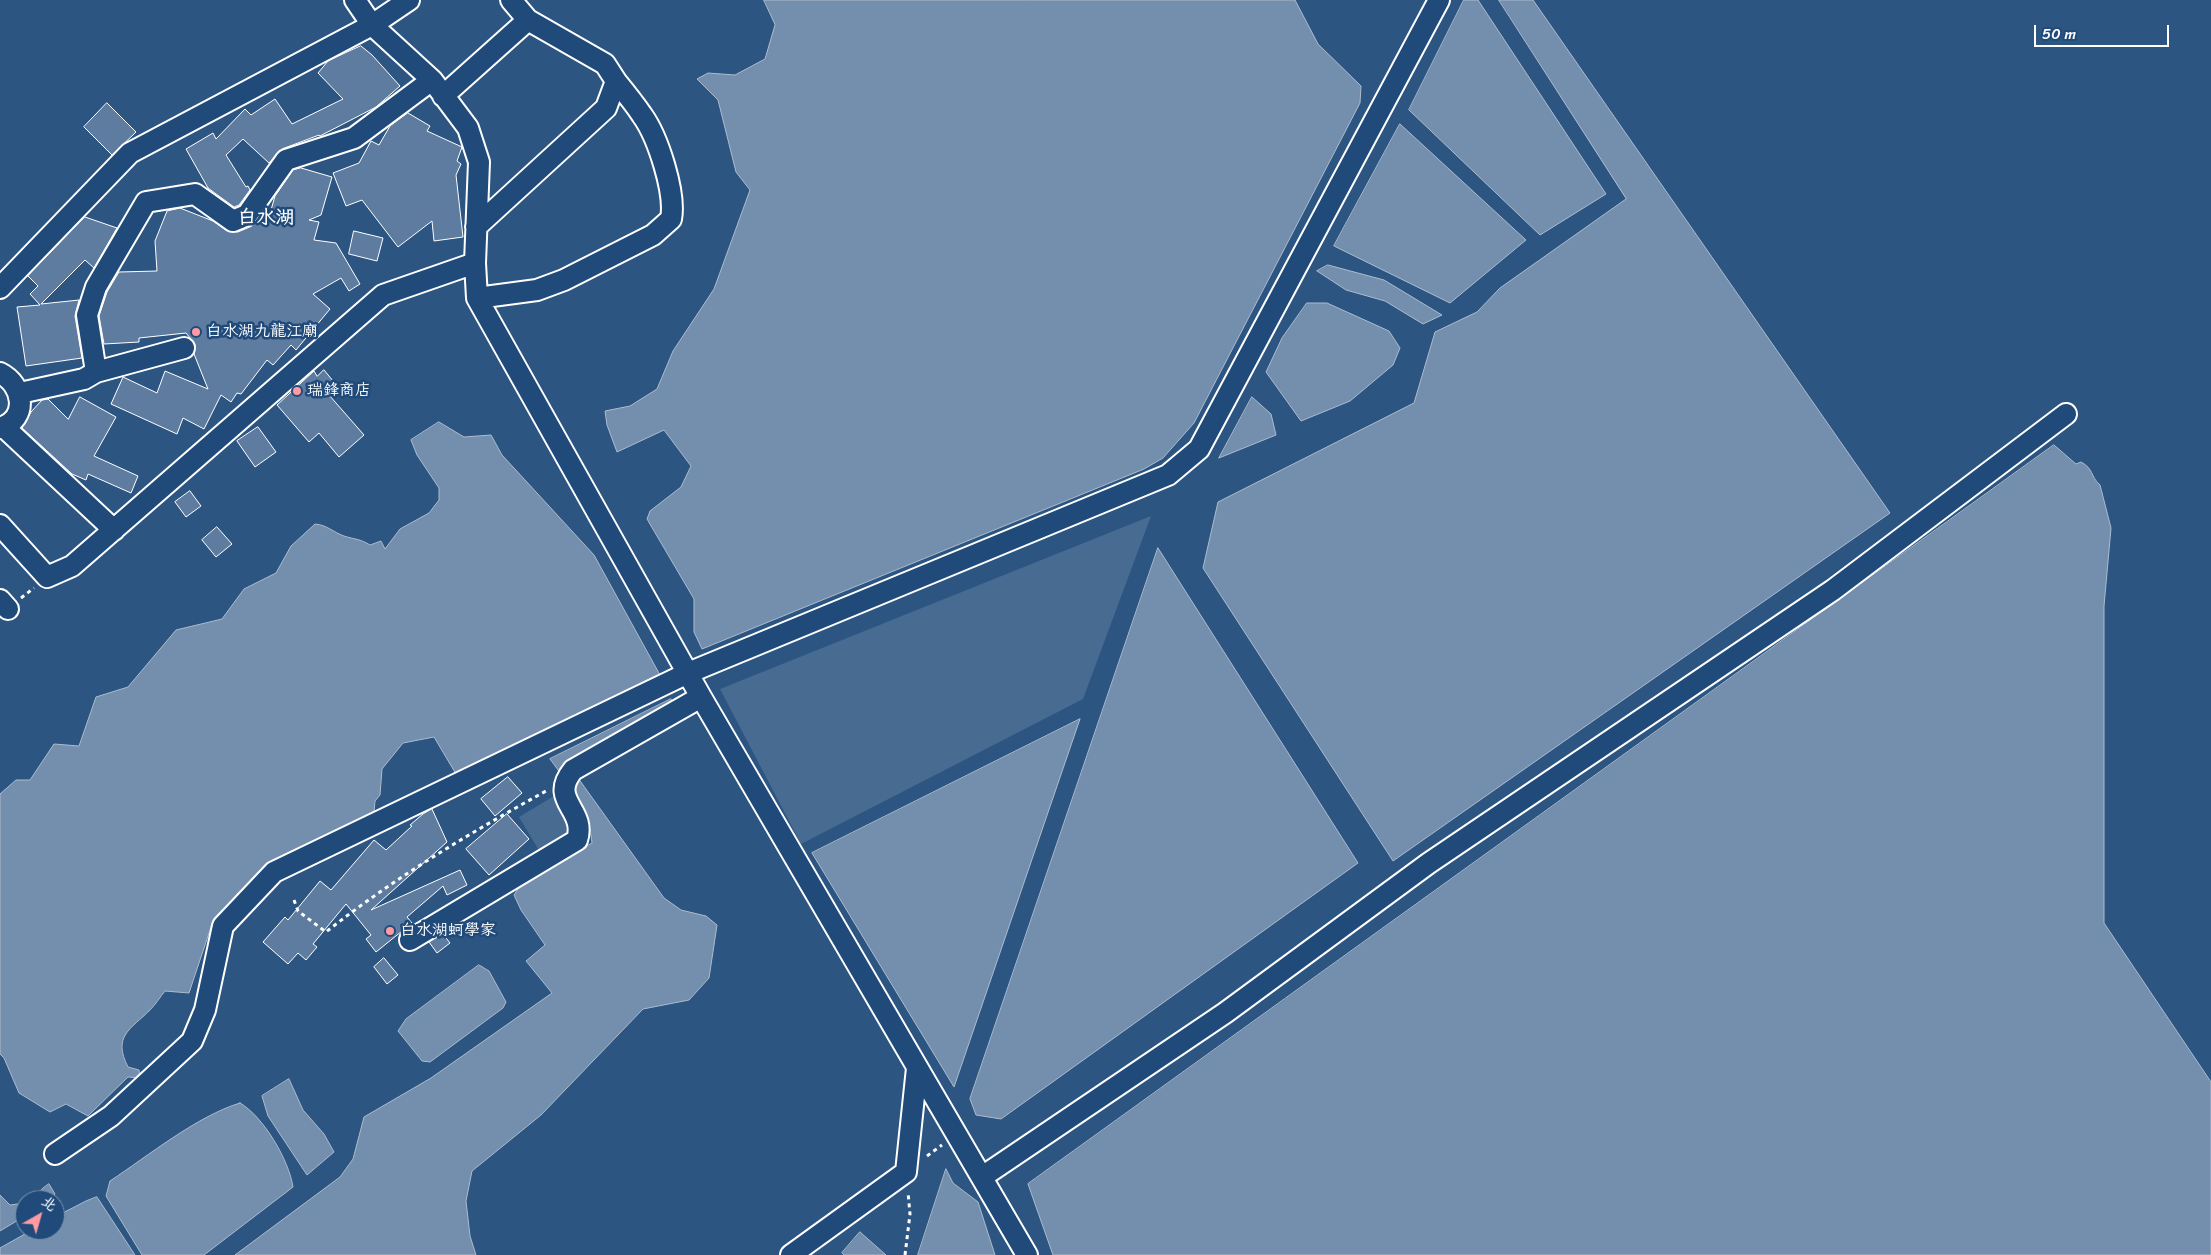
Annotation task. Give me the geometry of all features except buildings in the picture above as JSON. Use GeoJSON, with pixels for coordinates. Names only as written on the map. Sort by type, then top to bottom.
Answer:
{"type":"FeatureCollection","features":[{"type":"Feature","properties":{"kind":"street"},"geometry":{"type":"LineString","coordinates":[[355,0],[372,25],[432,80],[468,128],[479,162],[475,263],[477,298],[701,697],[1026,1255]]}},
{"type":"Feature","properties":{"kind":"street"},"geometry":{"type":"LineString","coordinates":[[0,288],[130,153],[372,25],[409,0]]}},
{"type":"Feature","properties":{"kind":"street"},"geometry":{"type":"LineString","coordinates":[[477,298],[537,290],[564,280],[653,235],[671,219],[672,196],[653,134],[643,116],[605,64],[528,20],[511,0]]}},
{"type":"Feature","properties":{"kind":"street"},"geometry":{"type":"LineString","coordinates":[[55,1154],[111,1116],[192,1041],[205,1010],[223,926],[274,872],[688,674],[1168,475],[1199,449],[1439,0]]}},
{"type":"Feature","properties":{"kind":"street"},"geometry":{"type":"LineString","coordinates":[[443,96],[528,20]]}},
{"type":"Feature","properties":{"kind":"street"},"geometry":{"type":"LineString","coordinates":[[96,372],[88,315],[96,287],[146,202],[195,194],[233,221],[247,215],[286,160],[354,138],[432,80]]}},
{"type":"Feature","properties":{"kind":"street"},"geometry":{"type":"LineString","coordinates":[[476,227],[606,108],[616,81]]}},
{"type":"Feature","properties":{"kind":"street"},"geometry":{"type":"LineString","coordinates":[[0,525],[47,577],[72,566],[383,295],[475,263]]}},
{"type":"Feature","properties":{"kind":"street"},"geometry":{"type":"LineString","coordinates":[[20,394],[84,379],[96,372],[184,348]]}},
{"type":"Feature","properties":{"kind":"street"},"geometry":{"type":"LineString","coordinates":[[0,373],[16,384],[20,394],[18,413],[12,422],[2,428],[114,530]]}},
{"type":"Feature","properties":{"kind":"street"},"geometry":{"type":"LineString","coordinates":[[982,1177],[1225,1013],[1429,864],[1833,590],[2066,414]]}},
{"type":"Feature","properties":{"kind":"street"},"geometry":{"type":"LineString","coordinates":[[410,940],[577,840],[580,832],[577,818],[563,791],[569,776],[701,697]]}},
{"type":"Feature","properties":{"kind":"street"},"geometry":{"type":"LineString","coordinates":[[791,1255],[906,1172],[918,1068]]}},
{"type":"Feature","properties":{"kind":"path"},"geometry":{"type":"LineString","coordinates":[[294,900],[298,911],[326,932],[356,909],[444,849],[569,776]]}},
{"type":"Feature","properties":{"kind":"shaded area"},"geometry":{"type":"Polygon","coordinates":[[[764,0],[1295,0],[1318,44],[1361,86],[1360,103],[1194,423],[1163,458],[1144,469],[702,649],[694,632],[694,599],[647,519],[650,511],[681,487],[691,466],[664,430],[617,452],[607,425],[605,411],[630,406],[657,389],[673,351],[714,289],[750,190],[736,172],[718,100],[697,79],[708,73],[735,75],[765,59],[775,25],[764,0]]]}},
{"type":"Feature","properties":{"kind":"shaded area"},"geometry":{"type":"Polygon","coordinates":[[[1464,0],[1478,0],[1606,194],[1540,235],[1409,110],[1464,0]]]}},
{"type":"Feature","properties":{"kind":"shaded area"},"geometry":{"type":"Polygon","coordinates":[[[1499,0],[1533,0],[1890,513],[1393,861],[1203,568],[1218,502],[1414,403],[1435,332],[1477,312],[1500,288],[1626,199],[1499,0]]]}},
{"type":"Feature","properties":{"kind":"shaded area"},"geometry":{"type":"Polygon","coordinates":[[[1400,124],[1526,240],[1450,303],[1334,246],[1400,124]]]}},
{"type":"Feature","properties":{"kind":"shaded area"},"geometry":{"type":"Polygon","coordinates":[[[1328,265],[1384,280],[1442,315],[1423,324],[1385,301],[1346,290],[1317,271],[1328,265]]]}},
{"type":"Feature","properties":{"kind":"shaded area"},"geometry":{"type":"Polygon","coordinates":[[[1307,303],[1327,303],[1389,331],[1400,348],[1393,365],[1350,401],[1301,421],[1266,372],[1282,338],[1307,303]]]}},
{"type":"Feature","properties":{"kind":"shaded area"},"geometry":{"type":"Polygon","coordinates":[[[1252,397],[1271,414],[1276,435],[1219,458],[1252,397]]]}},
{"type":"Feature","properties":{"kind":"shaded area"},"geometry":{"type":"Polygon","coordinates":[[[439,422],[464,437],[491,435],[502,455],[594,555],[660,675],[456,774],[434,737],[403,743],[382,769],[380,795],[375,801],[374,812],[271,861],[214,918],[189,993],[165,991],[152,1008],[130,1028],[123,1040],[122,1048],[128,1067],[139,1070],[140,1078],[128,1077],[88,1116],[66,1104],[50,1112],[19,1093],[4,1058],[0,1054],[0,794],[16,780],[30,780],[54,744],[79,746],[96,697],[128,687],[176,630],[222,619],[244,589],[276,573],[291,546],[315,524],[370,545],[381,541],[385,549],[400,529],[429,513],[439,500],[439,488],[417,455],[411,440],[439,422]]]}},
{"type":"Feature","properties":{"kind":"shaded area"},"geometry":{"type":"Polygon","coordinates":[[[2054,445],[2076,464],[2081,462],[2090,470],[2100,485],[2111,528],[2104,606],[2104,923],[2211,1082],[2211,1255],[1053,1255],[1028,1184],[2054,445]]]}},
{"type":"Feature","properties":{"kind":"shaded area"},"geometry":{"type":"Polygon","coordinates":[[[1151,516],[1083,699],[801,844],[720,689],[1151,516]]]}},
{"type":"Feature","properties":{"kind":"shaded area"},"geometry":{"type":"Polygon","coordinates":[[[1158,548],[1358,863],[1001,1119],[976,1115],[970,1099],[1158,548]]]}},
{"type":"Feature","properties":{"kind":"shaded area"},"geometry":{"type":"Polygon","coordinates":[[[671,699],[675,705],[568,764],[664,898],[681,910],[706,916],[717,925],[709,978],[689,1000],[643,1009],[541,1115],[472,1171],[466,1201],[470,1236],[476,1255],[235,1255],[340,1177],[353,1159],[364,1117],[431,1078],[552,993],[526,961],[545,945],[521,910],[514,895],[521,884],[592,843],[587,820],[577,798],[550,759],[671,699]]]}},
{"type":"Feature","properties":{"kind":"shaded area"},"geometry":{"type":"Polygon","coordinates":[[[1080,719],[954,1087],[812,853],[1080,719]]]}},
{"type":"Feature","properties":{"kind":"shaded area"},"geometry":{"type":"Polygon","coordinates":[[[554,796],[566,817],[568,830],[566,835],[540,852],[519,817],[554,796]]]}},
{"type":"Feature","properties":{"kind":"shaded area"},"geometry":{"type":"Polygon","coordinates":[[[479,965],[489,971],[506,1002],[503,1008],[430,1062],[422,1061],[398,1031],[406,1019],[479,965]]]}},
{"type":"Feature","properties":{"kind":"shaded area"},"geometry":{"type":"Polygon","coordinates":[[[289,1079],[303,1110],[324,1134],[334,1152],[307,1175],[268,1116],[262,1096],[289,1079]]]}},
{"type":"Feature","properties":{"kind":"shaded area"},"geometry":{"type":"Polygon","coordinates":[[[240,1103],[249,1109],[274,1140],[291,1176],[293,1187],[204,1255],[142,1255],[106,1196],[110,1181],[190,1127],[207,1117],[240,1103]]]}},
{"type":"Feature","properties":{"kind":"shaded area"},"geometry":{"type":"Polygon","coordinates":[[[946,1169],[953,1183],[978,1202],[995,1255],[918,1255],[946,1169]]]}},
{"type":"Feature","properties":{"kind":"shaded area"},"geometry":{"type":"Polygon","coordinates":[[[49,1184],[53,1190],[41,1190],[49,1184]]]}},
{"type":"Feature","properties":{"kind":"shaded area"},"geometry":{"type":"Polygon","coordinates":[[[0,1195],[10,1205],[15,1204],[15,1222],[0,1231],[0,1195]]]}},
{"type":"Feature","properties":{"kind":"shaded area"},"geometry":{"type":"Polygon","coordinates":[[[97,1197],[135,1255],[0,1255],[0,1248],[15,1240],[65,1240],[65,1212],[97,1197]]]}},
{"type":"Feature","properties":{"kind":"shaded area"},"geometry":{"type":"Polygon","coordinates":[[[860,1232],[886,1255],[844,1255],[842,1253],[860,1232]]]}},
{"type":"Feature","properties":{"kind":"place","name":"白水湖九龍江廟"},"geometry":{"type":"Point","coordinates":[196,332]}},
{"type":"Feature","properties":{"kind":"place","name":"瑞鋒商店"},"geometry":{"type":"Point","coordinates":[297,391]}},
{"type":"Feature","properties":{"kind":"place","name":"白水湖蚵學家"},"geometry":{"type":"Point","coordinates":[390,931]}},
{"type":"Feature","properties":{"kind":"district","name":"白水湖"},"geometry":{"type":"Point","coordinates":[266,218]}}]}
